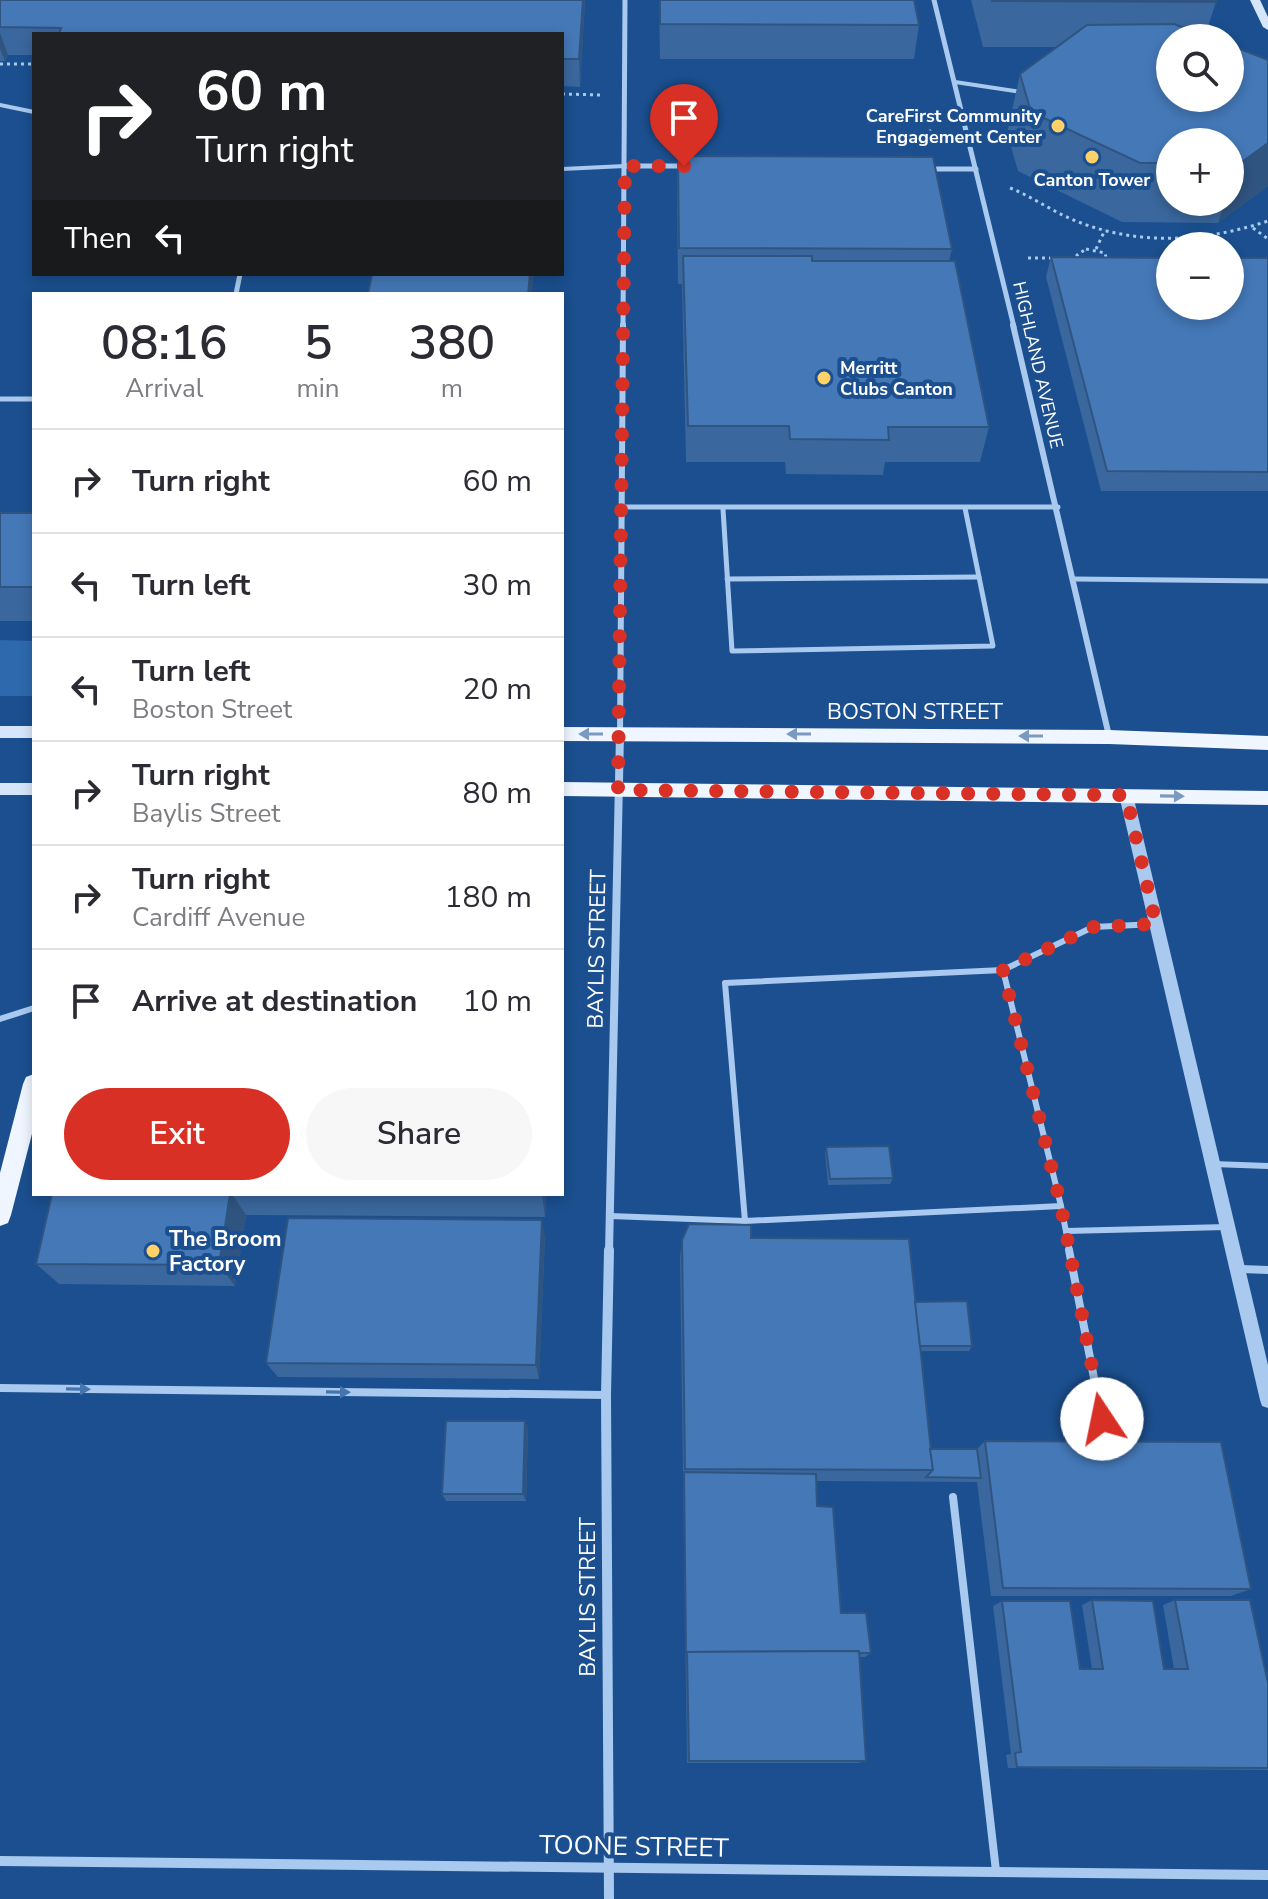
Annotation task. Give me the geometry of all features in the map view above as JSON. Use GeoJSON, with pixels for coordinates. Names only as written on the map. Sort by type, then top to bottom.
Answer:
{"type":"FeatureCollection","features":[{"type":"Feature","properties":{"kind":"main road"},"geometry":{"type":"LineString","coordinates":[[1255,0],[1268,27]]}},
{"type":"Feature","properties":{"kind":"main road"},"geometry":{"type":"LineString","coordinates":[[0,732],[32,732]]}},
{"type":"Feature","properties":{"kind":"main road","name":"BOSTON STREET"},"geometry":{"type":"LineString","coordinates":[[564,734],[1109,737],[1268,743]]}},
{"type":"Feature","properties":{"kind":"main road"},"geometry":{"type":"LineString","coordinates":[[0,789],[32,789]]}},
{"type":"Feature","properties":{"kind":"main road"},"geometry":{"type":"LineString","coordinates":[[564,789],[1268,798]]}},
{"type":"Feature","properties":{"kind":"main road"},"geometry":{"type":"LineString","coordinates":[[0,1215],[32,1092]]}},
{"type":"Feature","properties":{"kind":"street","name":"BAYLIS STREET"},"geometry":{"type":"LineString","coordinates":[[609,1899],[606,1395],[620,733],[625,0]]}},
{"type":"Feature","properties":{"kind":"street","name":"HIGHLAND AVENUE"},"geometry":{"type":"LineString","coordinates":[[934,0],[1058,507],[1109,737]]}},
{"type":"Feature","properties":{"kind":"street"},"geometry":{"type":"LineString","coordinates":[[625,166],[702,166]]}},
{"type":"Feature","properties":{"kind":"street"},"geometry":{"type":"LineString","coordinates":[[919,169],[976,169]]}},
{"type":"Feature","properties":{"kind":"street"},"geometry":{"type":"LineString","coordinates":[[1126,795],[1268,1400]]}},
{"type":"Feature","properties":{"kind":"street","name":"TOONE STREET"},"geometry":{"type":"LineString","coordinates":[[0,1861],[1268,1875]]}},
{"type":"Feature","properties":{"kind":"lane"},"geometry":{"type":"LineString","coordinates":[[955,82],[1029,93]]}},
{"type":"Feature","properties":{"kind":"lane"},"geometry":{"type":"LineString","coordinates":[[0,105],[32,112]]}},
{"type":"Feature","properties":{"kind":"lane"},"geometry":{"type":"LineString","coordinates":[[564,169],[625,166]]}},
{"type":"Feature","properties":{"kind":"lane"},"geometry":{"type":"LineString","coordinates":[[0,399],[32,399]]}},
{"type":"Feature","properties":{"kind":"lane"},"geometry":{"type":"LineString","coordinates":[[621,507],[1058,507]]}},
{"type":"Feature","properties":{"kind":"lane"},"geometry":{"type":"LineString","coordinates":[[723,509],[732,651],[993,646],[965,508]]}},
{"type":"Feature","properties":{"kind":"lane"},"geometry":{"type":"LineString","coordinates":[[727,579],[979,577]]}},
{"type":"Feature","properties":{"kind":"lane"},"geometry":{"type":"LineString","coordinates":[[1074,579],[1268,581]]}},
{"type":"Feature","properties":{"kind":"lane"},"geometry":{"type":"LineString","coordinates":[[745,1221],[725,983],[1003,970],[1093,927],[1156,924]]}},
{"type":"Feature","properties":{"kind":"lane"},"geometry":{"type":"LineString","coordinates":[[1003,970],[1061,1206],[1102,1419]]}},
{"type":"Feature","properties":{"kind":"lane"},"geometry":{"type":"LineString","coordinates":[[0,1019],[32,1009]]}},
{"type":"Feature","properties":{"kind":"lane"},"geometry":{"type":"LineString","coordinates":[[1213,1164],[1268,1166]]}},
{"type":"Feature","properties":{"kind":"lane"},"geometry":{"type":"LineString","coordinates":[[610,1216],[745,1221],[1061,1206]]}},
{"type":"Feature","properties":{"kind":"lane"},"geometry":{"type":"LineString","coordinates":[[1066,1231],[1227,1227]]}},
{"type":"Feature","properties":{"kind":"lane"},"geometry":{"type":"LineString","coordinates":[[1237,1269],[1268,1270]]}},
{"type":"Feature","properties":{"kind":"lane"},"geometry":{"type":"LineString","coordinates":[[0,1388],[606,1395]]}},
{"type":"Feature","properties":{"kind":"lane"},"geometry":{"type":"LineString","coordinates":[[953,1497],[996,1871]]}},
{"type":"Feature","properties":{"kind":"path"},"geometry":{"type":"LineString","coordinates":[[0,64],[32,64]]}},
{"type":"Feature","properties":{"kind":"path"},"geometry":{"type":"LineString","coordinates":[[564,94],[624,95]]}},
{"type":"Feature","properties":{"kind":"path"},"geometry":{"type":"LineString","coordinates":[[929,130],[945,145]]}},
{"type":"Feature","properties":{"kind":"path"},"geometry":{"type":"LineString","coordinates":[[1010,188],[1052,210],[1105,230],[1156,238]]}},
{"type":"Feature","properties":{"kind":"path"},"geometry":{"type":"LineString","coordinates":[[1231,232],[1268,221]]}},
{"type":"Feature","properties":{"kind":"path"},"geometry":{"type":"LineString","coordinates":[[1253,227],[1268,239]]}},
{"type":"Feature","properties":{"kind":"path"},"geometry":{"type":"LineString","coordinates":[[1096,249],[1105,230]]}},
{"type":"Feature","properties":{"kind":"path"},"geometry":{"type":"LineString","coordinates":[[1077,258],[1081,250],[1096,249],[1105,253],[1107,262]]}},
{"type":"Feature","properties":{"kind":"path"},"geometry":{"type":"LineString","coordinates":[[1028,258],[1077,258],[1091,266],[1107,262],[1113,264]]}},
{"type":"Feature","properties":{"kind":"shaded area"},"geometry":{"type":"Polygon","coordinates":[[[0,640],[32,641],[32,696],[0,696],[0,640]]]}},
{"type":"Feature","properties":{"kind":"building"},"geometry":{"type":"Polygon","coordinates":[[[0,0],[583,0],[579,59],[564,59],[564,32],[60,32],[61,28],[0,27],[0,0]]]}},
{"type":"Feature","properties":{"kind":"building"},"geometry":{"type":"Polygon","coordinates":[[[660,0],[914,0],[919,25],[660,24],[660,0]]]}},
{"type":"Feature","properties":{"kind":"building"},"geometry":{"type":"Polygon","coordinates":[[[1216,0],[1216,2],[992,1],[1216,0]]]}},
{"type":"Feature","properties":{"kind":"building"},"geometry":{"type":"Polygon","coordinates":[[[1156,24],[1156,112],[1244,112],[1244,51],[1268,60],[1268,143],[1244,160],[1244,128],[1156,128],[1156,163],[1140,163],[1031,112],[1020,74],[1087,25],[1156,24]]]}},
{"type":"Feature","properties":{"kind":"building"},"geometry":{"type":"Polygon","coordinates":[[[678,156],[933,157],[952,249],[679,248],[678,156]]]}},
{"type":"Feature","properties":{"kind":"building","name":"Merritt Clubs Canton"},"geometry":{"type":"Polygon","coordinates":[[[683,256],[812,256],[812,261],[955,261],[989,427],[888,427],[889,440],[790,439],[789,426],[688,426],[683,256]]]}},
{"type":"Feature","properties":{"kind":"building"},"geometry":{"type":"Polygon","coordinates":[[[1051,257],[1156,258],[1156,320],[1244,320],[1244,258],[1268,258],[1268,472],[1107,471],[1051,257]]]}},
{"type":"Feature","properties":{"kind":"building"},"geometry":{"type":"Polygon","coordinates":[[[372,276],[530,276],[528,292],[368,292],[372,276]]]}},
{"type":"Feature","properties":{"kind":"building"},"geometry":{"type":"Polygon","coordinates":[[[0,513],[32,513],[32,587],[0,587],[0,513]]]}},
{"type":"Feature","properties":{"kind":"building"},"geometry":{"type":"Polygon","coordinates":[[[889,1146],[893,1178],[830,1179],[826,1147],[889,1146]]]}},
{"type":"Feature","properties":{"kind":"building"},"geometry":{"type":"Polygon","coordinates":[[[52,1196],[230,1196],[219,1265],[36,1264],[52,1196]]]}},
{"type":"Feature","properties":{"kind":"building"},"geometry":{"type":"Polygon","coordinates":[[[288,1218],[542,1220],[536,1365],[266,1363],[288,1218]]]}},
{"type":"Feature","properties":{"kind":"building"},"geometry":{"type":"Polygon","coordinates":[[[689,1224],[751,1225],[751,1238],[909,1239],[933,1470],[685,1469],[682,1240],[689,1224]]]}},
{"type":"Feature","properties":{"kind":"building"},"geometry":{"type":"Polygon","coordinates":[[[967,1301],[972,1346],[920,1346],[915,1302],[967,1301]]]}},
{"type":"Feature","properties":{"kind":"building"},"geometry":{"type":"Polygon","coordinates":[[[446,1421],[525,1421],[523,1494],[442,1494],[446,1421]]]}},
{"type":"Feature","properties":{"kind":"building"},"geometry":{"type":"Polygon","coordinates":[[[985,1441],[1221,1442],[1251,1589],[1003,1588],[985,1441]]]}},
{"type":"Feature","properties":{"kind":"building"},"geometry":{"type":"Polygon","coordinates":[[[930,1449],[977,1449],[981,1478],[926,1477],[933,1470],[930,1449]]]}},
{"type":"Feature","properties":{"kind":"building"},"geometry":{"type":"Polygon","coordinates":[[[684,1472],[816,1474],[817,1506],[833,1507],[841,1613],[866,1613],[871,1653],[686,1654],[684,1472]]]}},
{"type":"Feature","properties":{"kind":"building"},"geometry":{"type":"Polygon","coordinates":[[[1092,1600],[1153,1601],[1164,1669],[1188,1669],[1175,1600],[1250,1600],[1268,1683],[1268,1768],[1017,1767],[1015,1753],[1021,1752],[1002,1601],[1070,1601],[1080,1669],[1103,1669],[1092,1600]]]}},
{"type":"Feature","properties":{"kind":"building"},"geometry":{"type":"Polygon","coordinates":[[[859,1651],[866,1761],[689,1761],[687,1652],[859,1651]]]}},
{"type":"Feature","properties":{"kind":"place","name":"CareFirst Community Engagement Center"},"geometry":{"type":"Point","coordinates":[1058,126]}},
{"type":"Feature","properties":{"kind":"place","name":"Canton Tower"},"geometry":{"type":"Point","coordinates":[1092,157]}},
{"type":"Feature","properties":{"kind":"place","name":"Merritt Clubs Canton"},"geometry":{"type":"Point","coordinates":[824,378]}},
{"type":"Feature","properties":{"kind":"place","name":"The Broom Factory"},"geometry":{"type":"Point","coordinates":[153,1251]}},
{"type":"Feature","properties":{"kind":"route"},"geometry":{"type":"LineString","coordinates":[[684,166],[625,166],[618,790],[1126,795],[1156,924],[1093,927],[1003,970],[1061,1206],[1102,1419]]}}]}
